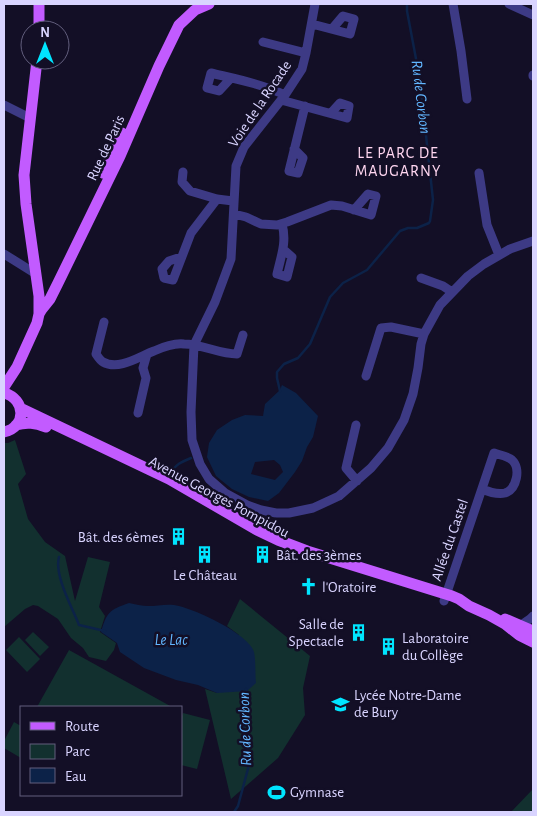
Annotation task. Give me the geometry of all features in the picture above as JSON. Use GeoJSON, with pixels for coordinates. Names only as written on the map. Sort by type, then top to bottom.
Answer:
{"type":"FeatureCollection","features":[{"type":"Feature","properties":{"kind":"main road"},"geometry":{"type":"LineString","coordinates":[[39,4],[39,20]]}},
{"type":"Feature","properties":{"kind":"main road","name":"Rue de Paris"},"geometry":{"type":"LineString","coordinates":[[4,387],[17,367],[37,323],[39,296],[45,294],[50,288],[168,32],[180,16],[194,6],[209,4]]}},
{"type":"Feature","properties":{"kind":"main road","name":"Rue de Paris"},"geometry":{"type":"LineString","coordinates":[[39,314],[50,299],[120,156],[174,35],[194,6]]}},
{"type":"Feature","properties":{"kind":"main road"},"geometry":{"type":"LineString","coordinates":[[36,70],[26,157],[25,190],[39,296]]}},
{"type":"Feature","properties":{"kind":"main road","name":"Rue de Paris"},"geometry":{"type":"LineString","coordinates":[[16,426],[20,417],[14,384],[17,367]]}},
{"type":"Feature","properties":{"kind":"main road","name":"Avenue Georges Pompidou"},"geometry":{"type":"LineString","coordinates":[[4,393],[12,396],[18,404],[169,479],[257,530],[297,548],[445,597],[458,605],[469,606],[489,615],[500,617],[528,635]]}},
{"type":"Feature","properties":{"kind":"main road","name":"Avenue Georges Pompidou"},"geometry":{"type":"LineString","coordinates":[[16,426],[26,423],[38,424],[143,472],[284,550],[445,597]]}},
{"type":"Feature","properties":{"kind":"main road"},"geometry":{"type":"LineString","coordinates":[[4,432],[16,426]]}},
{"type":"Feature","properties":{"kind":"street","name":"Voie de la Rocade"},"geometry":{"type":"LineString","coordinates":[[315,4],[302,69],[244,147],[236,166],[231,259],[215,302],[194,345],[191,412],[192,440],[200,464],[209,479],[226,493],[247,505],[276,513],[289,513],[313,508],[339,496],[371,468],[388,448],[404,420],[413,394],[424,334],[440,305],[468,276],[484,264],[510,249],[533,241]]}},
{"type":"Feature","properties":{"kind":"street"},"geometry":{"type":"LineString","coordinates":[[453,4],[463,61],[467,99]]}},
{"type":"Feature","properties":{"kind":"street"},"geometry":{"type":"LineString","coordinates":[[510,4],[533,15]]}},
{"type":"Feature","properties":{"kind":"street"},"geometry":{"type":"LineString","coordinates":[[312,24],[332,29]]}},
{"type":"Feature","properties":{"kind":"street"},"geometry":{"type":"LineString","coordinates":[[263,42],[306,53]]}},
{"type":"Feature","properties":{"kind":"street"},"geometry":{"type":"LineString","coordinates":[[231,78],[277,91],[283,97],[304,106],[331,113]]}},
{"type":"Feature","properties":{"kind":"street"},"geometry":{"type":"LineString","coordinates":[[4,105],[30,118]]}},
{"type":"Feature","properties":{"kind":"street"},"geometry":{"type":"LineString","coordinates":[[294,150],[304,106]]}},
{"type":"Feature","properties":{"kind":"street"},"geometry":{"type":"LineString","coordinates":[[183,172],[182,182],[190,191],[217,199],[233,201]]}},
{"type":"Feature","properties":{"kind":"street"},"geometry":{"type":"LineString","coordinates":[[478,174],[487,225],[499,255]]}},
{"type":"Feature","properties":{"kind":"street"},"geometry":{"type":"LineString","coordinates":[[181,257],[191,233],[217,199]]}},
{"type":"Feature","properties":{"kind":"street"},"geometry":{"type":"LineString","coordinates":[[234,214],[261,224],[276,225],[331,205],[354,210]]}},
{"type":"Feature","properties":{"kind":"street"},"geometry":{"type":"LineString","coordinates":[[282,224],[284,234],[283,249]]}},
{"type":"Feature","properties":{"kind":"street"},"geometry":{"type":"LineString","coordinates":[[4,254],[36,274]]}},
{"type":"Feature","properties":{"kind":"street"},"geometry":{"type":"LineString","coordinates":[[421,278],[443,286],[452,292]]}},
{"type":"Feature","properties":{"kind":"street"},"geometry":{"type":"LineString","coordinates":[[104,322],[96,354],[103,362],[111,364],[132,362],[147,354],[173,345],[184,344],[237,354],[243,335]]}},
{"type":"Feature","properties":{"kind":"street"},"geometry":{"type":"LineString","coordinates":[[366,376],[381,328],[391,326],[424,334]]}},
{"type":"Feature","properties":{"kind":"street"},"geometry":{"type":"LineString","coordinates":[[138,412],[146,378],[143,368],[147,354]]}},
{"type":"Feature","properties":{"kind":"street"},"geometry":{"type":"LineString","coordinates":[[356,425],[346,468],[357,481]]}},
{"type":"Feature","properties":{"kind":"street","name":"Allée du Castel"},"geometry":{"type":"LineString","coordinates":[[445,597],[494,453],[511,458],[517,467],[517,474],[512,488],[506,493],[496,494],[482,489]]}},
{"type":"Feature","properties":{"kind":"street"},"geometry":{"type":"LineString","coordinates":[[528,635],[529,620],[533,616]]}},
{"type":"Feature","properties":{"kind":"green space"},"geometry":{"type":"Polygon","coordinates":[[[15,440],[26,474],[18,484],[28,519],[45,542],[65,556],[75,601],[88,557],[110,562],[99,607],[105,616],[100,632],[116,643],[114,650],[106,661],[89,657],[83,648],[71,638],[58,619],[38,606],[33,605],[25,609],[4,627],[4,443],[15,440]]]}},
{"type":"Feature","properties":{"kind":"green space"},"geometry":{"type":"Polygon","coordinates":[[[240,599],[310,656],[303,688],[305,715],[278,758],[231,799],[205,689],[217,693],[239,635],[227,626],[240,599]]]}},
{"type":"Feature","properties":{"kind":"green space"},"geometry":{"type":"Polygon","coordinates":[[[33,632],[49,647],[40,656],[25,640],[33,632]]]}},
{"type":"Feature","properties":{"kind":"green space"},"geometry":{"type":"Polygon","coordinates":[[[19,637],[40,659],[27,672],[6,650],[19,637]]]}},
{"type":"Feature","properties":{"kind":"green space"},"geometry":{"type":"Polygon","coordinates":[[[69,650],[170,706],[38,706],[69,650]]]}},
{"type":"Feature","properties":{"kind":"green space"},"geometry":{"type":"Polygon","coordinates":[[[183,713],[210,720],[197,769],[182,765],[183,713]]]}},
{"type":"Feature","properties":{"kind":"green space"},"geometry":{"type":"Polygon","coordinates":[[[14,722],[20,725],[20,757],[4,748],[4,741],[14,722]]]}},
{"type":"Feature","properties":{"kind":"green space"},"geometry":{"type":"Polygon","coordinates":[[[533,789],[533,812],[511,812],[533,789]]]}},
{"type":"Feature","properties":{"kind":"water"},"geometry":{"type":"Polygon","coordinates":[[[282,385],[296,393],[318,416],[313,437],[302,461],[279,493],[268,501],[249,497],[232,489],[216,476],[207,457],[209,443],[217,430],[232,420],[245,415],[263,416],[265,404],[280,390],[282,385]],[[274,460],[255,462],[251,474],[275,480],[283,472],[280,465],[274,460]]]}},
{"type":"Feature","properties":{"kind":"water","name":"Le Lac"},"geometry":{"type":"Polygon","coordinates":[[[129,603],[146,606],[179,606],[197,612],[233,631],[250,645],[254,652],[256,683],[247,691],[217,693],[144,668],[120,652],[117,643],[101,632],[107,616],[113,610],[129,603]]]}},
{"type":"Feature","properties":{"kind":"waterway","name":"Ru de Corbon"},"geometry":{"type":"LineString","coordinates":[[280,391],[277,372],[284,364],[298,358],[310,344],[330,297],[343,283],[367,270],[400,231],[408,228],[417,228],[430,221],[433,200],[420,80],[407,4]]}},
{"type":"Feature","properties":{"kind":"waterway","name":"Ru de Corbon"},"geometry":{"type":"LineString","coordinates":[[170,474],[179,464],[191,458]]}},
{"type":"Feature","properties":{"kind":"waterway","name":"Ru de Corbon"},"geometry":{"type":"LineString","coordinates":[[59,557],[58,564],[61,582],[79,625],[105,631]]}},
{"type":"Feature","properties":{"kind":"waterway","name":"Ru de Corbon"},"geometry":{"type":"LineString","coordinates":[[234,812],[238,806],[249,765],[243,723],[246,689]]}},
{"type":"Feature","properties":{"kind":"place","name":"Bât. des 6èmes"},"geometry":{"type":"Point","coordinates":[178,537]}},
{"type":"Feature","properties":{"kind":"place","name":"Le Château"},"geometry":{"type":"Point","coordinates":[205,554]}},
{"type":"Feature","properties":{"kind":"place","name":"Bât. des 3èmes"},"geometry":{"type":"Point","coordinates":[262,555]}},
{"type":"Feature","properties":{"kind":"place","name":"l'Oratoire"},"geometry":{"type":"Point","coordinates":[308,587]}},
{"type":"Feature","properties":{"kind":"place","name":"Salle de Spectacle"},"geometry":{"type":"Point","coordinates":[358,633]}},
{"type":"Feature","properties":{"kind":"place","name":"Laboratoire du Collège"},"geometry":{"type":"Point","coordinates":[388,647]}},
{"type":"Feature","properties":{"kind":"place","name":"Lycée Notre-Dame de Bury"},"geometry":{"type":"Point","coordinates":[340,704]}},
{"type":"Feature","properties":{"kind":"place","name":"Gymnase"},"geometry":{"type":"Point","coordinates":[276,792]}},
{"type":"Feature","properties":{"kind":"district","name":"LE PARC DE MAUGARNY"},"geometry":{"type":"Point","coordinates":[398,162]}}]}
